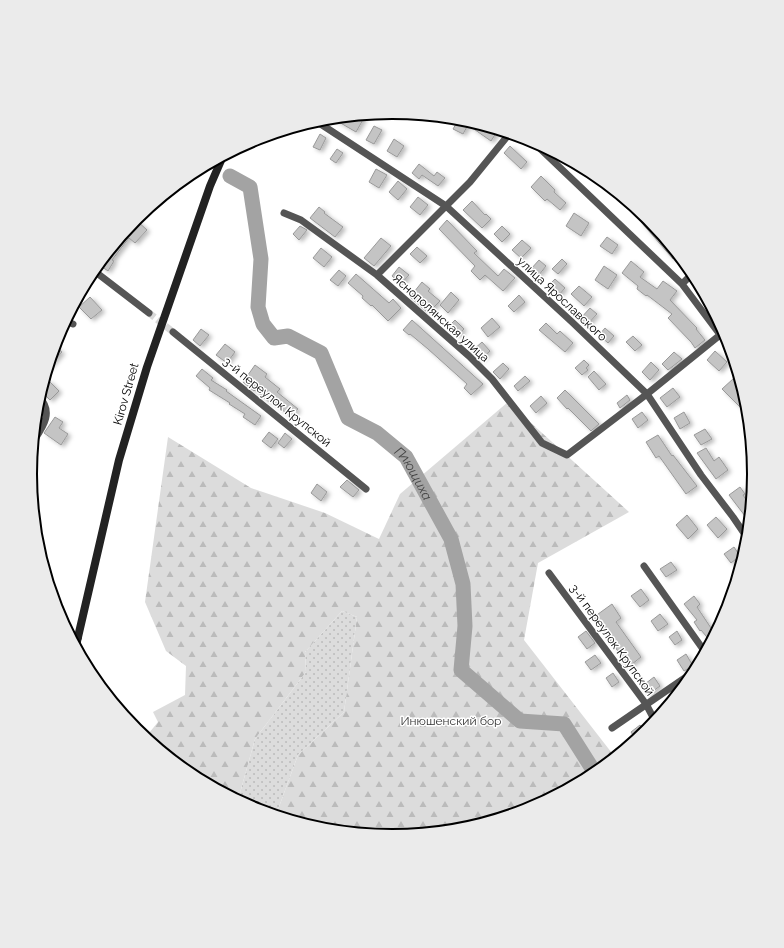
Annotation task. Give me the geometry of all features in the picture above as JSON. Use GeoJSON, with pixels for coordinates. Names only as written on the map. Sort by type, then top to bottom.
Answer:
{"type":"FeatureCollection","features":[{"type":"Feature","properties":{"kind":"main road","name":"Kirov Street"},"geometry":{"type":"LineString","coordinates":[[78,638],[120,460],[146,368],[210,186],[219,165]]}},
{"type":"Feature","properties":{"kind":"street","name":"улица Ярославского"},"geometry":{"type":"LineString","coordinates":[[324,126],[446,206],[572,322],[647,394],[701,475],[742,531]]}},
{"type":"Feature","properties":{"kind":"street"},"geometry":{"type":"LineString","coordinates":[[377,275],[470,182],[506,138]]}},
{"type":"Feature","properties":{"kind":"street"},"geometry":{"type":"LineString","coordinates":[[547,155],[682,284],[716,330]]}},
{"type":"Feature","properties":{"kind":"street","name":"Яснополянская улица"},"geometry":{"type":"LineString","coordinates":[[284,213],[301,220],[377,275],[469,356],[492,379],[542,443],[567,455],[647,394]]}},
{"type":"Feature","properties":{"kind":"street"},"geometry":{"type":"LineString","coordinates":[[99,274],[149,313]]}},
{"type":"Feature","properties":{"kind":"street"},"geometry":{"type":"LineString","coordinates":[[682,284],[688,278]]}},
{"type":"Feature","properties":{"kind":"street","name":"3-й переулок Крупской"},"geometry":{"type":"LineString","coordinates":[[173,332],[366,489]]}},
{"type":"Feature","properties":{"kind":"street"},"geometry":{"type":"LineString","coordinates":[[647,394],[719,336]]}},
{"type":"Feature","properties":{"kind":"street"},"geometry":{"type":"LineString","coordinates":[[40,432],[44,425],[47,415],[44,405]]}},
{"type":"Feature","properties":{"kind":"street"},"geometry":{"type":"LineString","coordinates":[[644,566],[702,647]]}},
{"type":"Feature","properties":{"kind":"street","name":"3-й переулок Крупской"},"geometry":{"type":"LineString","coordinates":[[549,572],[646,704],[652,715]]}},
{"type":"Feature","properties":{"kind":"street"},"geometry":{"type":"LineString","coordinates":[[612,728],[680,681]]}},
{"type":"Feature","properties":{"kind":"green space","name":"Инюшенский бор"},"geometry":{"type":"Polygon","coordinates":[[[508,402],[629,512],[538,563],[524,640],[612,753],[569,781],[528,802],[484,817],[438,826],[392,829],[346,826],[300,817],[278,810],[298,755],[344,712],[357,617],[342,611],[305,652],[306,672],[255,739],[240,794],[195,769],[176,756],[149,733],[158,722],[153,712],[185,695],[186,666],[166,651],[145,602],[168,437],[251,488],[325,513],[379,539],[400,494],[508,402]]]}},
{"type":"Feature","properties":{"kind":"green space"},"geometry":{"type":"Polygon","coordinates":[[[342,611],[357,617],[344,712],[298,755],[278,810],[240,794],[255,739],[306,672],[305,652],[342,611]]]}},
{"type":"Feature","properties":{"kind":"building"},"geometry":{"type":"Polygon","coordinates":[[[363,121],[356,132],[340,123],[363,121]]]}},
{"type":"Feature","properties":{"kind":"building"},"geometry":{"type":"Polygon","coordinates":[[[455,125],[467,127],[463,134],[453,129],[455,125]]]}},
{"type":"Feature","properties":{"kind":"building"},"geometry":{"type":"Polygon","coordinates":[[[374,126],[382,130],[374,144],[366,140],[374,126]]]}},
{"type":"Feature","properties":{"kind":"building"},"geometry":{"type":"Polygon","coordinates":[[[473,129],[495,135],[491,141],[473,129]]]}},
{"type":"Feature","properties":{"kind":"building"},"geometry":{"type":"Polygon","coordinates":[[[320,134],[326,138],[320,150],[313,147],[320,134]]]}},
{"type":"Feature","properties":{"kind":"building"},"geometry":{"type":"Polygon","coordinates":[[[394,139],[404,146],[397,157],[387,151],[394,139]]]}},
{"type":"Feature","properties":{"kind":"building"},"geometry":{"type":"Polygon","coordinates":[[[510,146],[527,162],[521,169],[504,153],[510,146]]]}},
{"type":"Feature","properties":{"kind":"building"},"geometry":{"type":"Polygon","coordinates":[[[337,149],[343,153],[336,163],[330,159],[337,149]]]}},
{"type":"Feature","properties":{"kind":"building"},"geometry":{"type":"Polygon","coordinates":[[[419,164],[434,176],[437,172],[445,178],[438,186],[422,175],[419,179],[412,173],[419,164]]]}},
{"type":"Feature","properties":{"kind":"building"},"geometry":{"type":"Polygon","coordinates":[[[376,169],[387,175],[379,188],[369,182],[376,169]]]}},
{"type":"Feature","properties":{"kind":"building"},"geometry":{"type":"Polygon","coordinates":[[[541,176],[555,190],[554,192],[566,203],[560,210],[547,199],[545,201],[531,187],[541,176]]]}},
{"type":"Feature","properties":{"kind":"building"},"geometry":{"type":"Polygon","coordinates":[[[398,181],[407,189],[398,200],[389,192],[398,181]]]}},
{"type":"Feature","properties":{"kind":"building"},"geometry":{"type":"Polygon","coordinates":[[[418,197],[428,205],[420,215],[410,207],[418,197]]]}},
{"type":"Feature","properties":{"kind":"building"},"geometry":{"type":"Polygon","coordinates":[[[472,201],[485,215],[486,214],[491,219],[482,228],[463,210],[472,201]]]}},
{"type":"Feature","properties":{"kind":"building"},"geometry":{"type":"Polygon","coordinates":[[[319,207],[325,212],[324,213],[343,227],[335,237],[310,218],[319,207]]]}},
{"type":"Feature","properties":{"kind":"building"},"geometry":{"type":"Polygon","coordinates":[[[574,213],[589,223],[581,236],[566,226],[574,213]]]}},
{"type":"Feature","properties":{"kind":"building"},"geometry":{"type":"Polygon","coordinates":[[[447,220],[477,251],[474,253],[498,276],[504,269],[515,278],[503,291],[485,275],[480,280],[471,271],[475,266],[439,229],[447,220]]]}},
{"type":"Feature","properties":{"kind":"building"},"geometry":{"type":"Polygon","coordinates":[[[641,222],[659,240],[674,258],[673,259],[641,222]]]}},
{"type":"Feature","properties":{"kind":"building"},"geometry":{"type":"Polygon","coordinates":[[[140,224],[147,230],[135,243],[129,238],[112,260],[114,261],[108,271],[103,268],[125,240],[140,224]]]}},
{"type":"Feature","properties":{"kind":"building"},"geometry":{"type":"Polygon","coordinates":[[[300,226],[307,230],[299,240],[293,234],[300,226]]]}},
{"type":"Feature","properties":{"kind":"building"},"geometry":{"type":"Polygon","coordinates":[[[502,226],[510,234],[502,242],[494,234],[502,226]]]}},
{"type":"Feature","properties":{"kind":"building"},"geometry":{"type":"Polygon","coordinates":[[[607,237],[618,245],[612,254],[600,246],[607,237]]]}},
{"type":"Feature","properties":{"kind":"building"},"geometry":{"type":"Polygon","coordinates":[[[381,238],[391,246],[374,266],[364,258],[381,238]]]}},
{"type":"Feature","properties":{"kind":"building"},"geometry":{"type":"Polygon","coordinates":[[[522,240],[531,248],[521,258],[512,250],[522,240]]]}},
{"type":"Feature","properties":{"kind":"building"},"geometry":{"type":"Polygon","coordinates":[[[417,247],[427,256],[420,263],[410,254],[417,247]]]}},
{"type":"Feature","properties":{"kind":"building"},"geometry":{"type":"Polygon","coordinates":[[[321,248],[332,257],[324,267],[313,258],[321,248]]]}},
{"type":"Feature","properties":{"kind":"building"},"geometry":{"type":"Polygon","coordinates":[[[562,259],[567,264],[558,274],[552,269],[562,259]]]}},
{"type":"Feature","properties":{"kind":"building"},"geometry":{"type":"Polygon","coordinates":[[[539,260],[546,266],[539,275],[531,269],[539,260]]]}},
{"type":"Feature","properties":{"kind":"building"},"geometry":{"type":"Polygon","coordinates":[[[631,261],[644,272],[640,277],[657,289],[663,281],[677,291],[670,300],[697,328],[696,329],[705,340],[695,348],[668,318],[672,314],[637,289],[638,286],[622,273],[631,261]]]}},
{"type":"Feature","properties":{"kind":"building"},"geometry":{"type":"Polygon","coordinates":[[[604,266],[617,275],[608,289],[595,280],[604,266]]]}},
{"type":"Feature","properties":{"kind":"building"},"geometry":{"type":"Polygon","coordinates":[[[399,267],[409,275],[401,284],[392,276],[399,267]]]}},
{"type":"Feature","properties":{"kind":"building"},"geometry":{"type":"Polygon","coordinates":[[[339,270],[346,276],[338,286],[330,280],[339,270]]]}},
{"type":"Feature","properties":{"kind":"building"},"geometry":{"type":"Polygon","coordinates":[[[356,274],[389,303],[393,299],[401,308],[388,321],[372,305],[371,306],[362,298],[363,296],[348,283],[356,274]]]}},
{"type":"Feature","properties":{"kind":"building"},"geometry":{"type":"Polygon","coordinates":[[[555,279],[565,288],[559,295],[549,285],[555,279]]]}},
{"type":"Feature","properties":{"kind":"building"},"geometry":{"type":"Polygon","coordinates":[[[422,282],[430,289],[428,291],[440,301],[428,313],[410,297],[422,282]]]}},
{"type":"Feature","properties":{"kind":"building"},"geometry":{"type":"Polygon","coordinates":[[[579,286],[592,297],[584,306],[571,294],[579,286]]]}},
{"type":"Feature","properties":{"kind":"building"},"geometry":{"type":"Polygon","coordinates":[[[451,292],[459,300],[448,313],[440,305],[451,292]]]}},
{"type":"Feature","properties":{"kind":"building"},"geometry":{"type":"Polygon","coordinates":[[[519,295],[525,302],[514,312],[508,306],[519,295]]]}},
{"type":"Feature","properties":{"kind":"building"},"geometry":{"type":"Polygon","coordinates":[[[90,297],[102,310],[91,319],[79,307],[90,297]]]}},
{"type":"Feature","properties":{"kind":"building"},"geometry":{"type":"Polygon","coordinates":[[[590,308],[597,314],[587,325],[580,319],[590,308]]]}},
{"type":"Feature","properties":{"kind":"building"},"geometry":{"type":"Polygon","coordinates":[[[492,318],[500,327],[488,337],[481,328],[492,318]]]}},
{"type":"Feature","properties":{"kind":"building"},"geometry":{"type":"Polygon","coordinates":[[[412,320],[483,384],[471,395],[464,388],[467,384],[428,349],[403,330],[412,320]]]}},
{"type":"Feature","properties":{"kind":"building"},"geometry":{"type":"Polygon","coordinates":[[[455,320],[464,329],[458,336],[448,327],[455,320]]]}},
{"type":"Feature","properties":{"kind":"building"},"geometry":{"type":"Polygon","coordinates":[[[546,323],[557,334],[560,331],[573,343],[565,352],[539,330],[546,323]]]}},
{"type":"Feature","properties":{"kind":"building"},"geometry":{"type":"Polygon","coordinates":[[[605,328],[614,336],[608,343],[599,335],[605,328]]]}},
{"type":"Feature","properties":{"kind":"building"},"geometry":{"type":"Polygon","coordinates":[[[201,329],[209,335],[200,346],[193,340],[201,329]]]}},
{"type":"Feature","properties":{"kind":"building"},"geometry":{"type":"Polygon","coordinates":[[[633,336],[642,345],[635,351],[626,342],[633,336]]]}},
{"type":"Feature","properties":{"kind":"building"},"geometry":{"type":"Polygon","coordinates":[[[482,342],[490,351],[480,360],[472,351],[482,342]]]}},
{"type":"Feature","properties":{"kind":"building"},"geometry":{"type":"Polygon","coordinates":[[[225,344],[235,352],[227,363],[216,355],[225,344]]]}},
{"type":"Feature","properties":{"kind":"building"},"geometry":{"type":"Polygon","coordinates":[[[60,350],[62,352],[57,358],[60,350]]]}},
{"type":"Feature","properties":{"kind":"building"},"geometry":{"type":"Polygon","coordinates":[[[715,351],[727,362],[719,371],[707,360],[715,351]]]}},
{"type":"Feature","properties":{"kind":"building"},"geometry":{"type":"Polygon","coordinates":[[[674,352],[682,359],[668,370],[662,364],[674,352]]]}},
{"type":"Feature","properties":{"kind":"building"},"geometry":{"type":"Polygon","coordinates":[[[584,360],[589,365],[586,368],[588,370],[582,375],[575,368],[584,360]]]}},
{"type":"Feature","properties":{"kind":"building"},"geometry":{"type":"Polygon","coordinates":[[[651,362],[659,370],[650,380],[642,372],[651,362]]]}},
{"type":"Feature","properties":{"kind":"building"},"geometry":{"type":"Polygon","coordinates":[[[503,363],[509,369],[500,379],[493,372],[503,363]]]}},
{"type":"Feature","properties":{"kind":"building"},"geometry":{"type":"Polygon","coordinates":[[[255,365],[267,374],[265,377],[280,389],[277,392],[298,409],[291,417],[270,400],[269,402],[243,382],[255,365]]]}},
{"type":"Feature","properties":{"kind":"building"},"geometry":{"type":"Polygon","coordinates":[[[202,369],[213,378],[211,380],[227,390],[226,391],[261,416],[255,425],[243,417],[245,414],[209,390],[210,388],[196,376],[202,369]]]}},
{"type":"Feature","properties":{"kind":"building"},"geometry":{"type":"Polygon","coordinates":[[[594,371],[606,384],[599,390],[588,377],[594,371]]]}},
{"type":"Feature","properties":{"kind":"building"},"geometry":{"type":"Polygon","coordinates":[[[525,376],[530,381],[518,391],[514,386],[525,376]]]}},
{"type":"Feature","properties":{"kind":"building"},"geometry":{"type":"Polygon","coordinates":[[[734,378],[740,407],[722,389],[734,378]]]}},
{"type":"Feature","properties":{"kind":"building"},"geometry":{"type":"Polygon","coordinates":[[[49,381],[59,391],[50,400],[46,396],[49,381]]]}},
{"type":"Feature","properties":{"kind":"building"},"geometry":{"type":"Polygon","coordinates":[[[673,388],[680,397],[667,407],[660,398],[673,388]]]}},
{"type":"Feature","properties":{"kind":"building"},"geometry":{"type":"Polygon","coordinates":[[[565,390],[599,424],[591,431],[557,398],[565,390]]]}},
{"type":"Feature","properties":{"kind":"building"},"geometry":{"type":"Polygon","coordinates":[[[627,395],[630,400],[620,408],[617,403],[627,395]]]}},
{"type":"Feature","properties":{"kind":"building"},"geometry":{"type":"Polygon","coordinates":[[[541,396],[547,403],[536,413],[530,406],[541,396]]]}},
{"type":"Feature","properties":{"kind":"building"},"geometry":{"type":"Polygon","coordinates":[[[642,412],[648,420],[638,428],[632,419],[642,412]]]}},
{"type":"Feature","properties":{"kind":"building"},"geometry":{"type":"Polygon","coordinates":[[[684,412],[690,423],[680,429],[674,418],[684,412]]]}},
{"type":"Feature","properties":{"kind":"building"},"geometry":{"type":"Polygon","coordinates":[[[55,417],[63,422],[59,428],[68,434],[61,445],[44,433],[55,417]]]}},
{"type":"Feature","properties":{"kind":"building"},"geometry":{"type":"Polygon","coordinates":[[[705,429],[712,439],[701,445],[694,435],[705,429]]]}},
{"type":"Feature","properties":{"kind":"building"},"geometry":{"type":"Polygon","coordinates":[[[269,432],[278,439],[271,448],[262,441],[269,432]]]}},
{"type":"Feature","properties":{"kind":"building"},"geometry":{"type":"Polygon","coordinates":[[[285,433],[292,439],[284,448],[278,443],[285,433]]]}},
{"type":"Feature","properties":{"kind":"building"},"geometry":{"type":"Polygon","coordinates":[[[658,435],[672,456],[673,455],[697,486],[686,494],[659,456],[656,458],[646,442],[658,435]]]}},
{"type":"Feature","properties":{"kind":"building"},"geometry":{"type":"Polygon","coordinates":[[[706,448],[714,461],[719,457],[728,470],[716,479],[697,453],[706,448]]]}},
{"type":"Feature","properties":{"kind":"building"},"geometry":{"type":"Polygon","coordinates":[[[347,480],[359,490],[353,497],[340,487],[347,480]]]}},
{"type":"Feature","properties":{"kind":"building"},"geometry":{"type":"Polygon","coordinates":[[[317,484],[327,492],[321,501],[311,493],[317,484]]]}},
{"type":"Feature","properties":{"kind":"building"},"geometry":{"type":"Polygon","coordinates":[[[740,487],[745,494],[743,495],[746,499],[744,515],[729,495],[740,487]]]}},
{"type":"Feature","properties":{"kind":"building"},"geometry":{"type":"Polygon","coordinates":[[[687,515],[698,529],[688,539],[676,525],[687,515]]]}},
{"type":"Feature","properties":{"kind":"building"},"geometry":{"type":"Polygon","coordinates":[[[716,517],[727,529],[718,538],[707,525],[716,517]]]}},
{"type":"Feature","properties":{"kind":"building"},"geometry":{"type":"Polygon","coordinates":[[[734,547],[738,553],[737,559],[731,563],[724,554],[734,547]]]}},
{"type":"Feature","properties":{"kind":"building"},"geometry":{"type":"Polygon","coordinates":[[[671,562],[677,570],[666,577],[660,569],[671,562]]]}},
{"type":"Feature","properties":{"kind":"building"},"geometry":{"type":"Polygon","coordinates":[[[641,589],[649,600],[640,607],[631,596],[641,589]]]}},
{"type":"Feature","properties":{"kind":"building"},"geometry":{"type":"Polygon","coordinates":[[[694,596],[700,604],[697,607],[711,628],[707,637],[701,630],[700,631],[694,622],[697,620],[684,604],[694,596]]]}},
{"type":"Feature","properties":{"kind":"building"},"geometry":{"type":"Polygon","coordinates":[[[612,604],[621,618],[616,622],[641,657],[627,668],[620,658],[622,657],[594,617],[612,604]]]}},
{"type":"Feature","properties":{"kind":"building"},"geometry":{"type":"Polygon","coordinates":[[[660,614],[668,624],[658,631],[651,621],[660,614]]]}},
{"type":"Feature","properties":{"kind":"building"},"geometry":{"type":"Polygon","coordinates":[[[586,631],[595,643],[587,649],[578,637],[586,631]]]}},
{"type":"Feature","properties":{"kind":"building"},"geometry":{"type":"Polygon","coordinates":[[[677,631],[682,640],[675,645],[669,637],[677,631]]]}},
{"type":"Feature","properties":{"kind":"building"},"geometry":{"type":"Polygon","coordinates":[[[686,654],[692,664],[689,668],[684,671],[677,660],[686,654]]]}},
{"type":"Feature","properties":{"kind":"building"},"geometry":{"type":"Polygon","coordinates":[[[595,655],[601,663],[591,670],[585,662],[595,655]]]}},
{"type":"Feature","properties":{"kind":"building"},"geometry":{"type":"Polygon","coordinates":[[[613,673],[619,682],[612,687],[606,678],[613,673]]]}},
{"type":"Feature","properties":{"kind":"building"},"geometry":{"type":"Polygon","coordinates":[[[654,677],[660,686],[648,695],[641,687],[654,677]]]}},
{"type":"Feature","properties":{"kind":"building"},"geometry":{"type":"Polygon","coordinates":[[[640,725],[641,727],[633,735],[631,732],[640,725]]]}},
{"type":"Feature","properties":{"kind":"waterway","name":"Плющиха"},"geometry":{"type":"LineString","coordinates":[[230,176],[250,187],[261,259],[258,307],[263,324],[274,338],[288,336],[321,353],[348,418],[377,433],[406,457],[451,539],[463,584],[465,626],[461,670],[520,721],[564,724],[591,767]]}},
{"type":"Feature","properties":{"kind":"tunnel"},"geometry":{"type":"LineString","coordinates":[[149,313],[173,332]]}}]}
